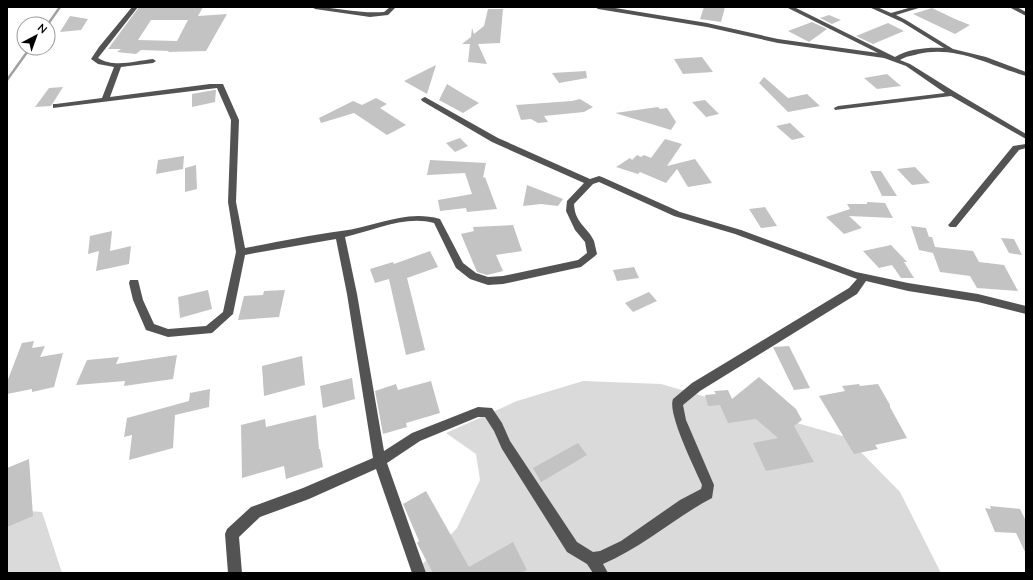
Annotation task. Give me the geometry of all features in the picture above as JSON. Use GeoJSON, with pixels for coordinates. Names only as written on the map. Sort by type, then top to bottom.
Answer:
{"type":"FeatureCollection","features":[{"type":"Feature","properties":{"kind":"street"},"geometry":{"type":"LineString","coordinates":[[135,7],[101,48],[94,59],[99,63],[118,65],[153,61]]}},
{"type":"Feature","properties":{"kind":"street"},"geometry":{"type":"LineString","coordinates":[[315,7],[370,14],[386,14],[394,7]]}},
{"type":"Feature","properties":{"kind":"street"},"geometry":{"type":"LineString","coordinates":[[598,7],[714,26],[778,41],[885,56],[908,65],[952,94],[1026,137]]}},
{"type":"Feature","properties":{"kind":"street"},"geometry":{"type":"LineString","coordinates":[[789,7],[871,46],[882,52],[885,56]]}},
{"type":"Feature","properties":{"kind":"street"},"geometry":{"type":"LineString","coordinates":[[872,7],[904,21],[952,50],[990,60],[1026,74]]}},
{"type":"Feature","properties":{"kind":"street"},"geometry":{"type":"LineString","coordinates":[[890,15],[919,7]]}},
{"type":"Feature","properties":{"kind":"street"},"geometry":{"type":"LineString","coordinates":[[1012,7],[1026,14]]}},
{"type":"Feature","properties":{"kind":"street"},"geometry":{"type":"LineString","coordinates":[[896,60],[899,57],[918,51],[952,50]]}},
{"type":"Feature","properties":{"kind":"street"},"geometry":{"type":"LineString","coordinates":[[105,100],[118,65]]}},
{"type":"Feature","properties":{"kind":"street"},"geometry":{"type":"LineString","coordinates":[[56,106],[210,86],[220,86],[235,120],[232,202],[241,252],[228,314],[208,330],[168,333],[150,327],[138,300],[134,283]]}},
{"type":"Feature","properties":{"kind":"street"},"geometry":{"type":"LineString","coordinates":[[838,108],[952,94]]}},
{"type":"Feature","properties":{"kind":"street"},"geometry":{"type":"LineString","coordinates":[[424,99],[495,140],[590,182]]}},
{"type":"Feature","properties":{"kind":"street"},"geometry":{"type":"LineString","coordinates":[[953,225],[1016,148],[1026,146]]}},
{"type":"Feature","properties":{"kind":"street"},"geometry":{"type":"LineString","coordinates":[[241,252],[340,234],[409,219],[430,218],[437,221],[459,265],[473,276],[488,281],[502,280],[549,271],[581,263],[592,254],[589,241],[578,228],[570,211],[570,203],[590,182],[599,179],[677,214],[738,232],[864,277],[908,287],[978,298],[1026,310]]}},
{"type":"Feature","properties":{"kind":"street"},"geometry":{"type":"LineString","coordinates":[[340,234],[352,294],[380,462],[419,573]]}},
{"type":"Feature","properties":{"kind":"street"},"geometry":{"type":"LineString","coordinates":[[592,559],[601,558],[626,546],[685,504],[707,493],[708,485],[680,420],[677,403],[696,387],[853,292],[864,277]]}},
{"type":"Feature","properties":{"kind":"street"},"geometry":{"type":"LineString","coordinates":[[235,573],[232,534],[256,512],[304,494],[380,462],[416,437],[478,412],[488,412],[498,427],[506,445],[572,547],[592,559],[601,573]]}},
{"type":"Feature","properties":{"kind":"shaded area"},"geometry":{"type":"Polygon","coordinates":[[[583,381],[661,384],[846,437],[900,492],[941,573],[414,573],[457,528],[480,480],[476,454],[446,433],[517,401],[583,381]]]}},
{"type":"Feature","properties":{"kind":"shaded area"},"geometry":{"type":"Polygon","coordinates":[[[17,510],[42,512],[62,573],[7,573],[7,516],[17,510]]]}},
{"type":"Feature","properties":{"kind":"building"},"geometry":{"type":"Polygon","coordinates":[[[139,7],[203,7],[198,16],[227,14],[206,51],[168,52],[169,51],[141,50],[136,54],[117,52],[121,49],[108,49],[139,7]],[[151,20],[138,40],[177,41],[188,20],[151,20]]]}},
{"type":"Feature","properties":{"kind":"building"},"geometry":{"type":"Polygon","coordinates":[[[704,7],[725,7],[721,22],[700,19],[704,7]]]}},
{"type":"Feature","properties":{"kind":"building"},"geometry":{"type":"Polygon","coordinates":[[[932,8],[970,25],[955,34],[913,14],[932,8]]]}},
{"type":"Feature","properties":{"kind":"building"},"geometry":{"type":"Polygon","coordinates":[[[488,9],[503,9],[500,43],[478,44],[487,64],[468,62],[470,44],[462,44],[471,37],[472,28],[474,34],[484,26],[488,9]]]}},
{"type":"Feature","properties":{"kind":"building"},"geometry":{"type":"Polygon","coordinates":[[[829,15],[841,20],[832,24],[820,18],[829,15]]]}},
{"type":"Feature","properties":{"kind":"building"},"geometry":{"type":"Polygon","coordinates":[[[70,16],[88,19],[81,30],[60,32],[70,16]]]}},
{"type":"Feature","properties":{"kind":"building"},"geometry":{"type":"Polygon","coordinates":[[[812,22],[827,29],[809,42],[788,31],[812,22]]]}},
{"type":"Feature","properties":{"kind":"building"},"geometry":{"type":"Polygon","coordinates":[[[888,23],[904,31],[873,44],[856,36],[888,23]]]}},
{"type":"Feature","properties":{"kind":"building"},"geometry":{"type":"Polygon","coordinates":[[[702,57],[713,72],[683,74],[674,59],[702,57]]]}},
{"type":"Feature","properties":{"kind":"building"},"geometry":{"type":"Polygon","coordinates":[[[436,65],[427,94],[404,81],[436,65]]]}},
{"type":"Feature","properties":{"kind":"building"},"geometry":{"type":"Polygon","coordinates":[[[586,71],[587,78],[559,83],[552,73],[586,71]]]}},
{"type":"Feature","properties":{"kind":"building"},"geometry":{"type":"Polygon","coordinates":[[[887,74],[901,86],[877,89],[864,78],[887,74]]]}},
{"type":"Feature","properties":{"kind":"building"},"geometry":{"type":"Polygon","coordinates":[[[764,77],[788,98],[807,94],[820,106],[788,112],[759,83],[764,77]]]}},
{"type":"Feature","properties":{"kind":"building"},"geometry":{"type":"Polygon","coordinates":[[[447,84],[479,103],[463,113],[439,100],[447,84]]]}},
{"type":"Feature","properties":{"kind":"building"},"geometry":{"type":"Polygon","coordinates":[[[63,87],[51,106],[35,107],[49,88],[63,87]]]}},
{"type":"Feature","properties":{"kind":"building"},"geometry":{"type":"Polygon","coordinates":[[[216,90],[215,102],[192,107],[192,94],[216,90]]]}},
{"type":"Feature","properties":{"kind":"building"},"geometry":{"type":"Polygon","coordinates":[[[376,98],[387,104],[380,108],[406,125],[387,135],[354,113],[321,123],[319,118],[353,101],[362,105],[376,98]]]}},
{"type":"Feature","properties":{"kind":"building"},"geometry":{"type":"Polygon","coordinates":[[[580,99],[593,107],[584,112],[544,116],[548,122],[538,123],[531,119],[521,120],[516,105],[572,101],[580,99]]]}},
{"type":"Feature","properties":{"kind":"building"},"geometry":{"type":"Polygon","coordinates":[[[705,100],[719,114],[706,117],[692,102],[705,100]]]}},
{"type":"Feature","properties":{"kind":"building"},"geometry":{"type":"Polygon","coordinates":[[[658,107],[660,109],[667,108],[676,122],[671,130],[615,113],[658,107]]]}},
{"type":"Feature","properties":{"kind":"building"},"geometry":{"type":"Polygon","coordinates":[[[790,123],[805,137],[792,140],[776,126],[790,123]]]}},
{"type":"Feature","properties":{"kind":"building"},"geometry":{"type":"Polygon","coordinates":[[[460,138],[468,146],[455,152],[446,143],[460,138]]]}},
{"type":"Feature","properties":{"kind":"building"},"geometry":{"type":"Polygon","coordinates":[[[665,139],[682,144],[667,166],[695,159],[712,183],[688,187],[677,169],[666,183],[640,172],[638,174],[616,167],[630,158],[632,160],[637,155],[641,157],[644,155],[651,158],[665,139]]]}},
{"type":"Feature","properties":{"kind":"building"},"geometry":{"type":"Polygon","coordinates":[[[184,156],[183,169],[156,174],[158,160],[184,156]]]}},
{"type":"Feature","properties":{"kind":"building"},"geometry":{"type":"Polygon","coordinates":[[[430,160],[486,163],[483,178],[485,177],[497,209],[467,212],[466,208],[440,211],[438,200],[472,194],[465,173],[427,175],[430,160]]]}},
{"type":"Feature","properties":{"kind":"building"},"geometry":{"type":"Polygon","coordinates":[[[196,165],[197,189],[185,192],[185,168],[196,165]]]}},
{"type":"Feature","properties":{"kind":"building"},"geometry":{"type":"Polygon","coordinates":[[[915,167],[930,183],[912,185],[897,169],[915,167]]]}},
{"type":"Feature","properties":{"kind":"building"},"geometry":{"type":"Polygon","coordinates":[[[870,171],[881,171],[897,196],[882,196],[870,171]]]}},
{"type":"Feature","properties":{"kind":"building"},"geometry":{"type":"Polygon","coordinates":[[[527,185],[563,199],[558,206],[541,204],[523,206],[527,185]]]}},
{"type":"Feature","properties":{"kind":"building"},"geometry":{"type":"Polygon","coordinates":[[[867,202],[885,203],[893,218],[849,216],[862,228],[844,234],[826,217],[850,209],[847,204],[867,204],[867,202]]]}},
{"type":"Feature","properties":{"kind":"building"},"geometry":{"type":"Polygon","coordinates":[[[765,207],[777,226],[761,228],[749,209],[765,207]]]}},
{"type":"Feature","properties":{"kind":"building"},"geometry":{"type":"Polygon","coordinates":[[[513,225],[522,251],[496,255],[503,271],[487,275],[477,272],[461,234],[474,231],[473,227],[513,225]]]}},
{"type":"Feature","properties":{"kind":"building"},"geometry":{"type":"Polygon","coordinates":[[[911,226],[926,228],[929,237],[932,237],[935,247],[973,251],[979,262],[1004,265],[1018,291],[977,288],[970,276],[940,272],[933,253],[919,250],[911,226]]]}},
{"type":"Feature","properties":{"kind":"building"},"geometry":{"type":"Polygon","coordinates":[[[112,231],[110,251],[131,246],[129,264],[96,271],[99,251],[88,254],[90,236],[112,231]]]}},
{"type":"Feature","properties":{"kind":"building"},"geometry":{"type":"Polygon","coordinates":[[[1001,238],[1014,239],[1022,255],[1009,253],[1001,238]]]}},
{"type":"Feature","properties":{"kind":"building"},"geometry":{"type":"Polygon","coordinates":[[[891,245],[907,262],[904,262],[914,278],[901,278],[892,265],[879,268],[863,251],[891,245]]]}},
{"type":"Feature","properties":{"kind":"building"},"geometry":{"type":"Polygon","coordinates":[[[430,251],[438,267],[407,278],[425,350],[406,355],[389,279],[375,283],[370,269],[393,262],[394,264],[430,251]]]}},
{"type":"Feature","properties":{"kind":"building"},"geometry":{"type":"Polygon","coordinates":[[[634,267],[639,278],[617,281],[613,270],[634,267]]]}},
{"type":"Feature","properties":{"kind":"building"},"geometry":{"type":"Polygon","coordinates":[[[208,290],[212,309],[180,318],[178,297],[208,290]]]}},
{"type":"Feature","properties":{"kind":"building"},"geometry":{"type":"Polygon","coordinates":[[[285,290],[279,317],[238,320],[244,296],[263,295],[264,291],[285,290]]]}},
{"type":"Feature","properties":{"kind":"building"},"geometry":{"type":"Polygon","coordinates":[[[649,292],[657,301],[633,312],[625,303],[649,292]]]}},
{"type":"Feature","properties":{"kind":"building"},"geometry":{"type":"Polygon","coordinates":[[[34,341],[32,348],[45,346],[40,357],[63,353],[54,387],[32,392],[32,389],[7,394],[7,382],[22,343],[34,341]]]}},
{"type":"Feature","properties":{"kind":"building"},"geometry":{"type":"Polygon","coordinates":[[[789,346],[810,388],[794,390],[773,347],[789,346]]]}},
{"type":"Feature","properties":{"kind":"building"},"geometry":{"type":"Polygon","coordinates":[[[177,355],[173,379],[124,386],[125,381],[76,385],[87,360],[119,357],[116,364],[177,355]]]}},
{"type":"Feature","properties":{"kind":"building"},"geometry":{"type":"Polygon","coordinates":[[[302,356],[305,385],[264,396],[262,366],[302,356]]]}},
{"type":"Feature","properties":{"kind":"building"},"geometry":{"type":"Polygon","coordinates":[[[759,377],[796,409],[802,420],[794,426],[814,462],[766,471],[753,443],[778,438],[756,419],[728,423],[720,405],[708,406],[705,395],[716,394],[714,391],[728,390],[732,399],[759,377]]]}},
{"type":"Feature","properties":{"kind":"building"},"geometry":{"type":"Polygon","coordinates":[[[352,378],[355,399],[323,408],[320,386],[352,378]]]}},
{"type":"Feature","properties":{"kind":"building"},"geometry":{"type":"Polygon","coordinates":[[[431,381],[440,413],[406,423],[407,427],[383,434],[375,391],[396,384],[398,390],[431,381]]]}},
{"type":"Feature","properties":{"kind":"building"},"geometry":{"type":"Polygon","coordinates":[[[859,384],[860,386],[878,384],[907,438],[875,445],[878,449],[854,454],[819,396],[845,391],[842,386],[859,384]]]}},
{"type":"Feature","properties":{"kind":"building"},"geometry":{"type":"Polygon","coordinates":[[[210,389],[209,407],[175,415],[173,448],[129,460],[132,435],[124,437],[127,418],[189,401],[190,393],[210,389]]]}},
{"type":"Feature","properties":{"kind":"building"},"geometry":{"type":"Polygon","coordinates":[[[316,415],[319,449],[323,467],[286,479],[284,466],[242,478],[241,425],[265,419],[266,427],[316,415]]]}},
{"type":"Feature","properties":{"kind":"building"},"geometry":{"type":"Polygon","coordinates":[[[578,443],[587,455],[541,482],[533,468],[578,443]]]}},
{"type":"Feature","properties":{"kind":"building"},"geometry":{"type":"Polygon","coordinates":[[[29,459],[33,516],[7,527],[7,468],[29,459]]]}},
{"type":"Feature","properties":{"kind":"building"},"geometry":{"type":"Polygon","coordinates":[[[426,491],[469,567],[513,542],[527,570],[521,573],[433,573],[417,543],[419,541],[403,504],[426,491]]]}},
{"type":"Feature","properties":{"kind":"building"},"geometry":{"type":"Polygon","coordinates":[[[990,506],[1020,509],[1026,521],[1026,554],[1016,533],[995,532],[985,508],[991,509],[990,506]]]}},
{"type":"Feature","properties":{"kind":"waterway"},"geometry":{"type":"LineString","coordinates":[[54,16],[60,7]]}},
{"type":"Feature","properties":{"kind":"waterway"},"geometry":{"type":"LineString","coordinates":[[7,80],[24,56]]}}]}
